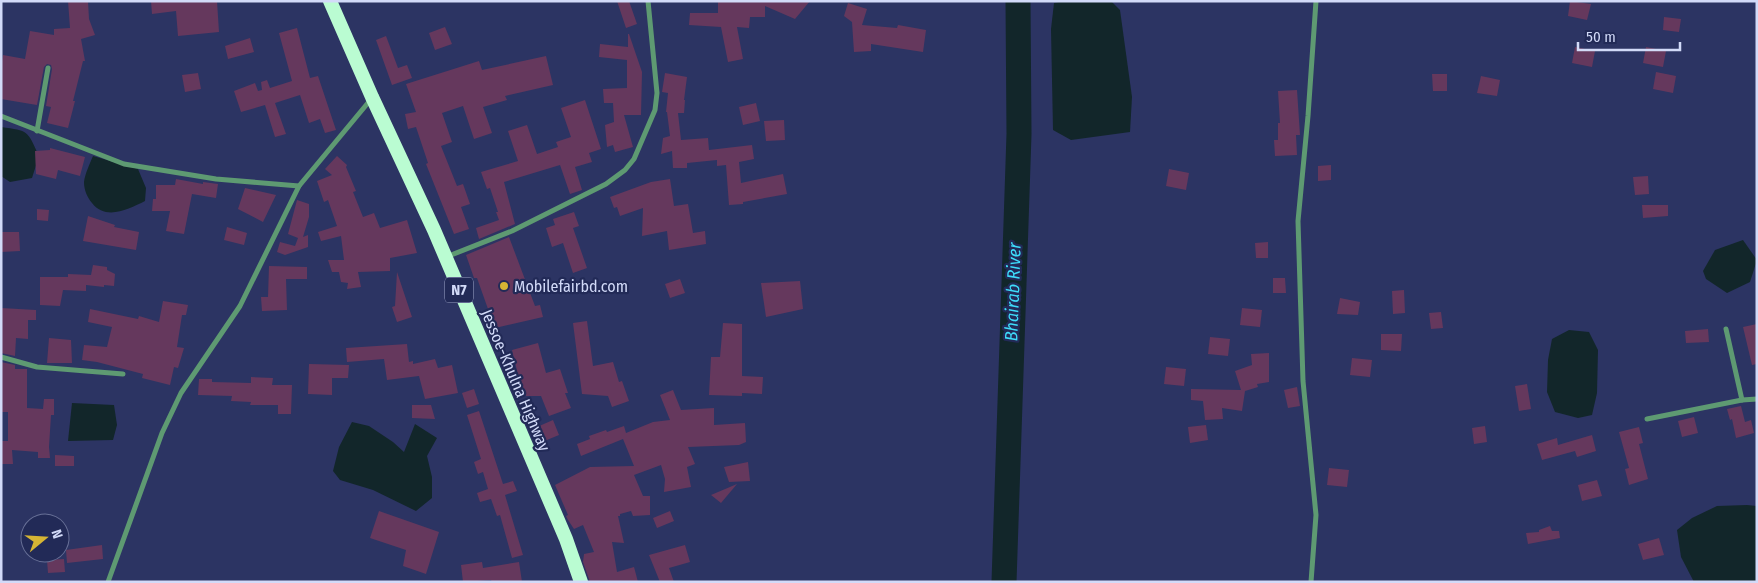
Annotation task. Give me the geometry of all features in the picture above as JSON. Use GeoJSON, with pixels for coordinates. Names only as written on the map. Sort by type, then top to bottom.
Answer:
{"type":"FeatureCollection","features":[{"type":"Feature","properties":{"kind":"highway","name":"Jessoe-Khulna Highway"},"geometry":{"type":"LineString","coordinates":[[330,1],[445,257],[566,539],[581,582]]}},
{"type":"Feature","properties":{"kind":"street"},"geometry":{"type":"LineString","coordinates":[[445,257],[512,231],[606,184],[625,170],[634,159],[655,110],[657,93],[648,1]]}},
{"type":"Feature","properties":{"kind":"street"},"geometry":{"type":"LineString","coordinates":[[1311,582],[1316,515],[1303,381],[1298,221],[1316,1]]}},
{"type":"Feature","properties":{"kind":"street"},"geometry":{"type":"LineString","coordinates":[[37,131],[48,68]]}},
{"type":"Feature","properties":{"kind":"street"},"geometry":{"type":"LineString","coordinates":[[108,582],[165,425],[181,393],[240,306],[299,186],[372,98]]}},
{"type":"Feature","properties":{"kind":"street"},"geometry":{"type":"LineString","coordinates":[[1,116],[124,164],[216,179],[299,186]]}},
{"type":"Feature","properties":{"kind":"street"},"geometry":{"type":"LineString","coordinates":[[1726,329],[1742,400]]}},
{"type":"Feature","properties":{"kind":"street"},"geometry":{"type":"LineString","coordinates":[[1,357],[37,367],[123,374]]}},
{"type":"Feature","properties":{"kind":"street"},"geometry":{"type":"LineString","coordinates":[[1647,419],[1742,400],[1757,399]]}},
{"type":"Feature","properties":{"kind":"shaded area"},"geometry":{"type":"Polygon","coordinates":[[[1064,1],[1111,1],[1120,10],[1132,97],[1130,132],[1071,140],[1053,130],[1051,29],[1054,3],[1064,1]]]}},
{"type":"Feature","properties":{"kind":"shaded area"},"geometry":{"type":"Polygon","coordinates":[[[1,127],[22,131],[29,136],[39,156],[32,178],[10,182],[1,176],[1,127]]]}},
{"type":"Feature","properties":{"kind":"shaded area"},"geometry":{"type":"Polygon","coordinates":[[[93,156],[138,169],[146,188],[145,201],[118,212],[104,211],[92,203],[85,191],[84,182],[93,156]]]}},
{"type":"Feature","properties":{"kind":"shaded area"},"geometry":{"type":"Polygon","coordinates":[[[1743,240],[1757,260],[1750,282],[1727,293],[1706,279],[1703,271],[1715,250],[1743,240]]]}},
{"type":"Feature","properties":{"kind":"shaded area"},"geometry":{"type":"Polygon","coordinates":[[[1569,330],[1589,332],[1598,350],[1597,393],[1592,415],[1578,418],[1555,412],[1547,392],[1548,360],[1552,339],[1569,330]]]}},
{"type":"Feature","properties":{"kind":"shaded area"},"geometry":{"type":"Polygon","coordinates":[[[72,403],[114,405],[117,425],[113,440],[68,441],[72,403]]]}},
{"type":"Feature","properties":{"kind":"shaded area"},"geometry":{"type":"Polygon","coordinates":[[[352,422],[369,426],[404,452],[415,424],[437,438],[427,456],[432,477],[432,498],[416,511],[373,490],[340,480],[333,471],[339,447],[352,422]]]}},
{"type":"Feature","properties":{"kind":"shaded area"},"geometry":{"type":"Polygon","coordinates":[[[1717,506],[1757,506],[1757,582],[1694,582],[1681,557],[1677,530],[1692,518],[1717,506]]]}},
{"type":"Feature","properties":{"kind":"building"},"geometry":{"type":"Polygon","coordinates":[[[68,1],[88,1],[89,19],[95,35],[81,39],[85,61],[83,61],[68,128],[47,123],[51,107],[46,106],[51,65],[47,64],[44,67],[37,105],[1,99],[1,67],[3,55],[25,59],[30,31],[54,35],[54,29],[70,28],[68,1]]]}},
{"type":"Feature","properties":{"kind":"building"},"geometry":{"type":"Polygon","coordinates":[[[151,1],[217,1],[219,32],[178,36],[176,11],[152,14],[151,1]]]}},
{"type":"Feature","properties":{"kind":"building"},"geometry":{"type":"Polygon","coordinates":[[[617,1],[629,1],[637,24],[626,28],[617,1]]]}},
{"type":"Feature","properties":{"kind":"building"},"geometry":{"type":"Polygon","coordinates":[[[718,1],[810,1],[795,19],[765,6],[765,17],[750,17],[749,28],[737,27],[743,59],[728,62],[721,27],[689,25],[690,13],[718,13],[718,1]]]}},
{"type":"Feature","properties":{"kind":"building"},"geometry":{"type":"Polygon","coordinates":[[[1570,1],[1591,4],[1587,20],[1568,16],[1570,1]]]}},
{"type":"Feature","properties":{"kind":"building"},"geometry":{"type":"Polygon","coordinates":[[[848,3],[867,9],[862,25],[897,28],[898,25],[926,30],[923,52],[871,44],[871,51],[854,52],[852,22],[844,16],[848,3]]]}},
{"type":"Feature","properties":{"kind":"building"},"geometry":{"type":"Polygon","coordinates":[[[1664,17],[1681,19],[1679,32],[1663,30],[1664,17]]]}},
{"type":"Feature","properties":{"kind":"building"},"geometry":{"type":"Polygon","coordinates":[[[445,27],[452,44],[435,50],[429,33],[445,27]]]}},
{"type":"Feature","properties":{"kind":"building"},"geometry":{"type":"Polygon","coordinates":[[[297,28],[310,78],[318,76],[336,130],[325,133],[320,119],[309,123],[300,95],[275,103],[286,134],[275,137],[265,105],[241,112],[234,91],[255,83],[258,91],[262,90],[261,82],[267,80],[270,88],[292,81],[279,33],[297,28]]]}},
{"type":"Feature","properties":{"kind":"building"},"geometry":{"type":"Polygon","coordinates":[[[628,34],[642,72],[641,115],[624,115],[633,147],[615,152],[613,145],[607,147],[605,125],[614,122],[613,103],[604,103],[603,89],[627,88],[627,60],[599,57],[600,44],[628,47],[628,34]]]}},
{"type":"Feature","properties":{"kind":"building"},"geometry":{"type":"Polygon","coordinates":[[[386,36],[398,68],[407,65],[412,78],[392,85],[376,40],[386,36]]]}},
{"type":"Feature","properties":{"kind":"building"},"geometry":{"type":"Polygon","coordinates":[[[250,38],[254,52],[228,59],[225,46],[250,38]]]}},
{"type":"Feature","properties":{"kind":"building"},"geometry":{"type":"Polygon","coordinates":[[[1575,47],[1595,51],[1592,67],[1572,63],[1575,47]]]}},
{"type":"Feature","properties":{"kind":"building"},"geometry":{"type":"Polygon","coordinates":[[[1646,47],[1666,51],[1663,67],[1643,63],[1646,47]]]}},
{"type":"Feature","properties":{"kind":"building"},"geometry":{"type":"Polygon","coordinates":[[[546,56],[553,85],[505,96],[507,100],[483,107],[492,133],[474,139],[463,106],[442,113],[452,142],[441,146],[457,186],[463,184],[470,204],[461,207],[469,229],[454,234],[426,164],[428,163],[416,127],[408,129],[405,114],[416,112],[406,84],[479,61],[482,70],[546,56]]]}},
{"type":"Feature","properties":{"kind":"building"},"geometry":{"type":"Polygon","coordinates":[[[1656,72],[1676,76],[1673,93],[1653,89],[1656,72]]]}},
{"type":"Feature","properties":{"kind":"building"},"geometry":{"type":"Polygon","coordinates":[[[198,73],[201,89],[185,92],[182,75],[198,73]]]}},
{"type":"Feature","properties":{"kind":"building"},"geometry":{"type":"Polygon","coordinates":[[[665,73],[687,77],[684,113],[678,113],[681,140],[708,138],[709,150],[752,145],[754,159],[739,162],[741,183],[783,174],[787,194],[743,202],[743,204],[729,205],[726,165],[717,166],[717,160],[687,163],[687,168],[673,168],[672,151],[661,154],[663,138],[670,136],[666,112],[668,93],[662,92],[665,73]]]}},
{"type":"Feature","properties":{"kind":"building"},"geometry":{"type":"Polygon","coordinates":[[[1432,74],[1447,74],[1447,91],[1433,91],[1432,74]]]}},
{"type":"Feature","properties":{"kind":"building"},"geometry":{"type":"Polygon","coordinates":[[[1481,76],[1500,80],[1497,96],[1477,93],[1481,76]]]}},
{"type":"Feature","properties":{"kind":"building"},"geometry":{"type":"Polygon","coordinates":[[[1297,90],[1300,135],[1296,135],[1297,155],[1275,156],[1274,140],[1278,140],[1278,123],[1280,123],[1278,91],[1297,90]]]}},
{"type":"Feature","properties":{"kind":"building"},"geometry":{"type":"Polygon","coordinates":[[[585,100],[601,149],[589,153],[592,162],[575,167],[582,190],[570,194],[560,165],[504,182],[515,224],[479,239],[476,228],[499,220],[490,188],[487,189],[481,172],[518,161],[508,131],[527,125],[537,154],[558,147],[556,142],[571,137],[561,108],[585,100]]]}},
{"type":"Feature","properties":{"kind":"building"},"geometry":{"type":"Polygon","coordinates":[[[756,103],[760,121],[743,125],[739,107],[756,103]]]}},
{"type":"Feature","properties":{"kind":"building"},"geometry":{"type":"Polygon","coordinates":[[[784,120],[785,140],[766,141],[764,121],[784,120]]]}},
{"type":"Feature","properties":{"kind":"building"},"geometry":{"type":"Polygon","coordinates":[[[50,148],[85,157],[80,176],[58,170],[56,179],[36,174],[35,151],[50,150],[50,148]]]}},
{"type":"Feature","properties":{"kind":"building"},"geometry":{"type":"Polygon","coordinates":[[[337,156],[347,165],[346,167],[356,191],[353,192],[363,217],[374,213],[380,228],[407,220],[417,253],[390,258],[390,271],[358,272],[361,287],[347,289],[348,283],[341,282],[339,272],[332,272],[328,260],[344,260],[341,236],[321,241],[318,232],[337,226],[328,200],[324,202],[317,181],[332,175],[325,169],[337,156]]]}},
{"type":"Feature","properties":{"kind":"building"},"geometry":{"type":"Polygon","coordinates":[[[1331,165],[1331,180],[1318,181],[1318,166],[1331,165]]]}},
{"type":"Feature","properties":{"kind":"building"},"geometry":{"type":"Polygon","coordinates":[[[1169,169],[1189,173],[1186,190],[1166,186],[1169,169]]]}},
{"type":"Feature","properties":{"kind":"building"},"geometry":{"type":"Polygon","coordinates":[[[1648,176],[1649,194],[1635,195],[1633,177],[1648,176]]]}},
{"type":"Feature","properties":{"kind":"building"},"geometry":{"type":"Polygon","coordinates":[[[176,179],[203,184],[203,182],[218,184],[216,198],[192,194],[184,234],[166,231],[170,211],[152,211],[153,199],[156,199],[156,185],[175,185],[176,179]]]}},
{"type":"Feature","properties":{"kind":"building"},"geometry":{"type":"Polygon","coordinates":[[[670,179],[674,206],[688,204],[693,233],[705,231],[706,244],[669,250],[667,231],[642,236],[643,208],[620,216],[617,207],[614,208],[610,197],[651,182],[670,179]]]}},
{"type":"Feature","properties":{"kind":"building"},"geometry":{"type":"Polygon","coordinates":[[[245,188],[276,195],[263,222],[238,209],[245,188]]]}},
{"type":"Feature","properties":{"kind":"building"},"geometry":{"type":"Polygon","coordinates":[[[297,200],[309,204],[309,217],[303,237],[308,235],[308,247],[285,255],[277,252],[280,242],[295,246],[298,238],[288,234],[297,200]]]}},
{"type":"Feature","properties":{"kind":"building"},"geometry":{"type":"Polygon","coordinates":[[[1642,205],[1668,205],[1668,216],[1643,218],[1642,205]]]}},
{"type":"Feature","properties":{"kind":"building"},"geometry":{"type":"Polygon","coordinates":[[[37,209],[49,210],[48,221],[37,220],[37,209]]]}},
{"type":"Feature","properties":{"kind":"building"},"geometry":{"type":"Polygon","coordinates":[[[574,212],[579,226],[573,228],[587,268],[573,273],[563,243],[552,247],[546,228],[555,225],[553,219],[574,212]]]}},
{"type":"Feature","properties":{"kind":"building"},"geometry":{"type":"Polygon","coordinates":[[[88,216],[115,225],[114,227],[139,232],[136,250],[83,241],[88,216]]]}},
{"type":"Feature","properties":{"kind":"building"},"geometry":{"type":"Polygon","coordinates":[[[227,227],[247,233],[244,245],[224,240],[227,227]]]}},
{"type":"Feature","properties":{"kind":"building"},"geometry":{"type":"Polygon","coordinates":[[[1,232],[19,232],[20,251],[1,252],[1,232]]]}},
{"type":"Feature","properties":{"kind":"building"},"geometry":{"type":"Polygon","coordinates":[[[509,237],[535,306],[540,305],[543,317],[495,328],[493,320],[490,321],[488,309],[477,278],[474,278],[466,255],[509,237]]]}},
{"type":"Feature","properties":{"kind":"building"},"geometry":{"type":"Polygon","coordinates":[[[1268,242],[1268,258],[1256,258],[1255,243],[1268,242]]]}},
{"type":"Feature","properties":{"kind":"building"},"geometry":{"type":"Polygon","coordinates":[[[93,265],[107,267],[107,270],[115,274],[114,286],[86,285],[86,291],[63,290],[60,306],[40,305],[40,277],[68,277],[68,274],[91,275],[93,265]]]}},
{"type":"Feature","properties":{"kind":"building"},"geometry":{"type":"Polygon","coordinates":[[[269,266],[307,267],[307,279],[286,279],[287,310],[262,311],[261,297],[268,297],[269,266]]]}},
{"type":"Feature","properties":{"kind":"building"},"geometry":{"type":"Polygon","coordinates":[[[397,272],[412,317],[397,322],[392,307],[395,306],[397,272]]]}},
{"type":"Feature","properties":{"kind":"building"},"geometry":{"type":"Polygon","coordinates":[[[1273,278],[1285,278],[1286,293],[1273,293],[1273,278]]]}},
{"type":"Feature","properties":{"kind":"building"},"geometry":{"type":"Polygon","coordinates":[[[680,279],[685,293],[670,298],[665,284],[680,279]]]}},
{"type":"Feature","properties":{"kind":"building"},"geometry":{"type":"Polygon","coordinates":[[[800,281],[803,309],[766,317],[761,283],[800,281]]]}},
{"type":"Feature","properties":{"kind":"building"},"geometry":{"type":"Polygon","coordinates":[[[1404,290],[1405,313],[1393,314],[1392,291],[1404,290]]]}},
{"type":"Feature","properties":{"kind":"building"},"geometry":{"type":"Polygon","coordinates":[[[1340,298],[1360,302],[1358,315],[1337,314],[1340,298]]]}},
{"type":"Feature","properties":{"kind":"building"},"geometry":{"type":"Polygon","coordinates":[[[163,301],[188,305],[186,315],[182,315],[177,347],[184,348],[178,368],[174,367],[170,385],[142,378],[143,374],[82,360],[84,345],[107,347],[112,327],[88,322],[90,309],[138,319],[139,316],[159,322],[163,301]]]}},
{"type":"Feature","properties":{"kind":"building"},"geometry":{"type":"Polygon","coordinates":[[[1,308],[36,310],[36,320],[28,320],[28,339],[16,338],[15,356],[1,353],[1,308]]]}},
{"type":"Feature","properties":{"kind":"building"},"geometry":{"type":"Polygon","coordinates":[[[1242,308],[1262,310],[1260,327],[1240,325],[1242,308]]]}},
{"type":"Feature","properties":{"kind":"building"},"geometry":{"type":"Polygon","coordinates":[[[1441,312],[1443,328],[1431,329],[1429,313],[1441,312]]]}},
{"type":"Feature","properties":{"kind":"building"},"geometry":{"type":"Polygon","coordinates":[[[587,321],[593,366],[613,362],[619,382],[622,381],[629,401],[612,407],[608,396],[582,394],[573,323],[587,321]]]}},
{"type":"Feature","properties":{"kind":"building"},"geometry":{"type":"Polygon","coordinates":[[[723,323],[742,324],[742,376],[763,377],[762,394],[742,393],[742,396],[709,395],[711,357],[720,357],[723,323]]]}},
{"type":"Feature","properties":{"kind":"building"},"geometry":{"type":"Polygon","coordinates":[[[1757,324],[1757,364],[1752,365],[1743,327],[1757,324]]]}},
{"type":"Feature","properties":{"kind":"building"},"geometry":{"type":"Polygon","coordinates":[[[1708,329],[1709,342],[1686,343],[1685,331],[1708,329]]]}},
{"type":"Feature","properties":{"kind":"building"},"geometry":{"type":"Polygon","coordinates":[[[1381,334],[1402,334],[1401,351],[1381,350],[1381,334]]]}},
{"type":"Feature","properties":{"kind":"building"},"geometry":{"type":"Polygon","coordinates":[[[1210,337],[1230,339],[1228,356],[1208,354],[1210,337]]]}},
{"type":"Feature","properties":{"kind":"building"},"geometry":{"type":"Polygon","coordinates":[[[49,338],[71,340],[72,363],[47,363],[49,338]]]}},
{"type":"Feature","properties":{"kind":"building"},"geometry":{"type":"Polygon","coordinates":[[[538,343],[546,373],[560,369],[568,393],[565,393],[571,408],[549,416],[541,396],[526,396],[520,383],[512,350],[538,343]]]}},
{"type":"Feature","properties":{"kind":"building"},"geometry":{"type":"Polygon","coordinates":[[[407,344],[409,362],[413,361],[413,364],[435,359],[438,368],[452,365],[458,393],[425,399],[419,376],[387,380],[384,359],[347,362],[346,348],[407,344]]]}},
{"type":"Feature","properties":{"kind":"building"},"geometry":{"type":"Polygon","coordinates":[[[1269,353],[1269,382],[1257,384],[1258,387],[1245,391],[1242,411],[1222,408],[1223,419],[1205,420],[1203,401],[1191,400],[1191,389],[1241,390],[1235,371],[1252,365],[1251,354],[1269,353]]]}},
{"type":"Feature","properties":{"kind":"building"},"geometry":{"type":"Polygon","coordinates":[[[1352,358],[1372,360],[1370,377],[1350,375],[1352,358]]]}},
{"type":"Feature","properties":{"kind":"building"},"geometry":{"type":"Polygon","coordinates":[[[1,362],[15,365],[15,369],[27,369],[27,408],[43,409],[44,399],[54,399],[54,415],[51,415],[50,458],[38,458],[38,452],[12,450],[13,464],[1,464],[1,441],[8,441],[8,412],[1,412],[1,362]]]}},
{"type":"Feature","properties":{"kind":"building"},"geometry":{"type":"Polygon","coordinates":[[[309,364],[349,365],[348,378],[332,378],[332,395],[308,394],[309,364]]]}},
{"type":"Feature","properties":{"kind":"building"},"geometry":{"type":"Polygon","coordinates":[[[1166,367],[1186,369],[1184,386],[1164,384],[1166,367]]]}},
{"type":"Feature","properties":{"kind":"building"},"geometry":{"type":"Polygon","coordinates":[[[251,377],[273,378],[272,385],[292,385],[291,414],[278,414],[278,405],[250,405],[251,402],[231,401],[232,396],[198,395],[199,379],[212,379],[212,382],[251,383],[251,377]]]}},
{"type":"Feature","properties":{"kind":"building"},"geometry":{"type":"Polygon","coordinates":[[[1527,384],[1531,409],[1519,411],[1515,386],[1527,384]]]}},
{"type":"Feature","properties":{"kind":"building"},"geometry":{"type":"Polygon","coordinates":[[[1297,387],[1300,406],[1288,408],[1284,390],[1297,387]]]}},
{"type":"Feature","properties":{"kind":"building"},"geometry":{"type":"Polygon","coordinates":[[[474,389],[479,404],[467,408],[462,393],[474,389]]]}},
{"type":"Feature","properties":{"kind":"building"},"geometry":{"type":"Polygon","coordinates":[[[673,390],[681,410],[714,408],[714,425],[745,423],[746,442],[739,445],[688,447],[695,464],[687,467],[691,487],[664,492],[665,479],[661,465],[634,475],[643,496],[650,496],[650,515],[633,516],[631,511],[620,514],[618,516],[624,543],[612,542],[617,572],[634,567],[638,582],[590,582],[583,562],[584,554],[594,552],[583,525],[574,529],[568,520],[566,516],[568,515],[555,485],[590,467],[634,466],[623,439],[581,456],[577,444],[590,439],[589,436],[606,430],[607,432],[624,426],[626,433],[653,422],[670,420],[660,395],[673,390]]]}},
{"type":"Feature","properties":{"kind":"building"},"geometry":{"type":"Polygon","coordinates":[[[412,405],[431,405],[435,419],[412,418],[412,405]]]}},
{"type":"Feature","properties":{"kind":"building"},"geometry":{"type":"Polygon","coordinates":[[[1741,406],[1745,422],[1751,420],[1754,433],[1736,438],[1732,419],[1730,420],[1727,409],[1741,406]]]}},
{"type":"Feature","properties":{"kind":"building"},"geometry":{"type":"Polygon","coordinates":[[[479,411],[503,484],[513,481],[517,491],[505,495],[523,555],[512,558],[500,515],[497,516],[491,499],[480,502],[477,493],[488,489],[483,472],[478,474],[474,462],[481,459],[467,415],[479,411]]]}},
{"type":"Feature","properties":{"kind":"building"},"geometry":{"type":"Polygon","coordinates":[[[1694,417],[1698,433],[1682,437],[1678,421],[1694,417]]]}},
{"type":"Feature","properties":{"kind":"building"},"geometry":{"type":"Polygon","coordinates":[[[553,420],[559,435],[542,442],[537,427],[553,420]]]}},
{"type":"Feature","properties":{"kind":"building"},"geometry":{"type":"Polygon","coordinates":[[[1206,425],[1208,440],[1190,443],[1188,427],[1206,425]]]}},
{"type":"Feature","properties":{"kind":"building"},"geometry":{"type":"Polygon","coordinates":[[[1485,426],[1487,442],[1474,444],[1472,428],[1485,426]]]}},
{"type":"Feature","properties":{"kind":"building"},"geometry":{"type":"Polygon","coordinates":[[[1639,427],[1643,443],[1639,444],[1648,479],[1629,485],[1625,469],[1629,468],[1619,432],[1639,427]]]}},
{"type":"Feature","properties":{"kind":"building"},"geometry":{"type":"Polygon","coordinates":[[[1592,435],[1596,451],[1577,457],[1575,451],[1542,460],[1537,444],[1557,438],[1558,445],[1592,435]]]}},
{"type":"Feature","properties":{"kind":"building"},"geometry":{"type":"Polygon","coordinates":[[[55,455],[74,456],[74,466],[55,466],[55,455]]]}},
{"type":"Feature","properties":{"kind":"building"},"geometry":{"type":"Polygon","coordinates":[[[748,462],[750,481],[729,482],[724,467],[748,462]]]}},
{"type":"Feature","properties":{"kind":"building"},"geometry":{"type":"Polygon","coordinates":[[[1329,468],[1349,470],[1347,487],[1327,485],[1329,468]]]}},
{"type":"Feature","properties":{"kind":"building"},"geometry":{"type":"Polygon","coordinates":[[[1597,480],[1602,496],[1582,501],[1578,485],[1597,480]]]}},
{"type":"Feature","properties":{"kind":"building"},"geometry":{"type":"Polygon","coordinates":[[[737,484],[721,503],[711,495],[737,484]]]}},
{"type":"Feature","properties":{"kind":"building"},"geometry":{"type":"Polygon","coordinates":[[[379,511],[439,532],[426,574],[403,566],[406,550],[370,538],[379,511]]]}},
{"type":"Feature","properties":{"kind":"building"},"geometry":{"type":"Polygon","coordinates":[[[670,511],[674,521],[657,528],[653,518],[670,511]]]}},
{"type":"Feature","properties":{"kind":"building"},"geometry":{"type":"Polygon","coordinates":[[[1550,526],[1552,531],[1559,531],[1560,538],[1528,544],[1526,533],[1539,532],[1539,530],[1550,526]]]}},
{"type":"Feature","properties":{"kind":"building"},"geometry":{"type":"Polygon","coordinates":[[[1659,538],[1664,555],[1643,560],[1638,544],[1659,538]]]}},
{"type":"Feature","properties":{"kind":"building"},"geometry":{"type":"Polygon","coordinates":[[[102,545],[103,559],[70,563],[70,549],[102,545]]]}},
{"type":"Feature","properties":{"kind":"building"},"geometry":{"type":"Polygon","coordinates":[[[685,545],[690,562],[669,568],[674,582],[660,582],[649,555],[685,545]]]}},
{"type":"Feature","properties":{"kind":"building"},"geometry":{"type":"Polygon","coordinates":[[[482,562],[483,568],[519,562],[522,582],[492,582],[491,580],[463,582],[461,565],[482,562]]]}},
{"type":"Feature","properties":{"kind":"building"},"geometry":{"type":"Polygon","coordinates":[[[47,563],[64,563],[65,572],[48,573],[47,563]]]}},
{"type":"Feature","properties":{"kind":"waterway","name":"Bhairab River"},"geometry":{"type":"LineString","coordinates":[[1004,582],[1019,134],[1018,1]]}},
{"type":"Feature","properties":{"kind":"place","name":"Mobilefairbd.com"},"geometry":{"type":"Point","coordinates":[504,286]}}]}
